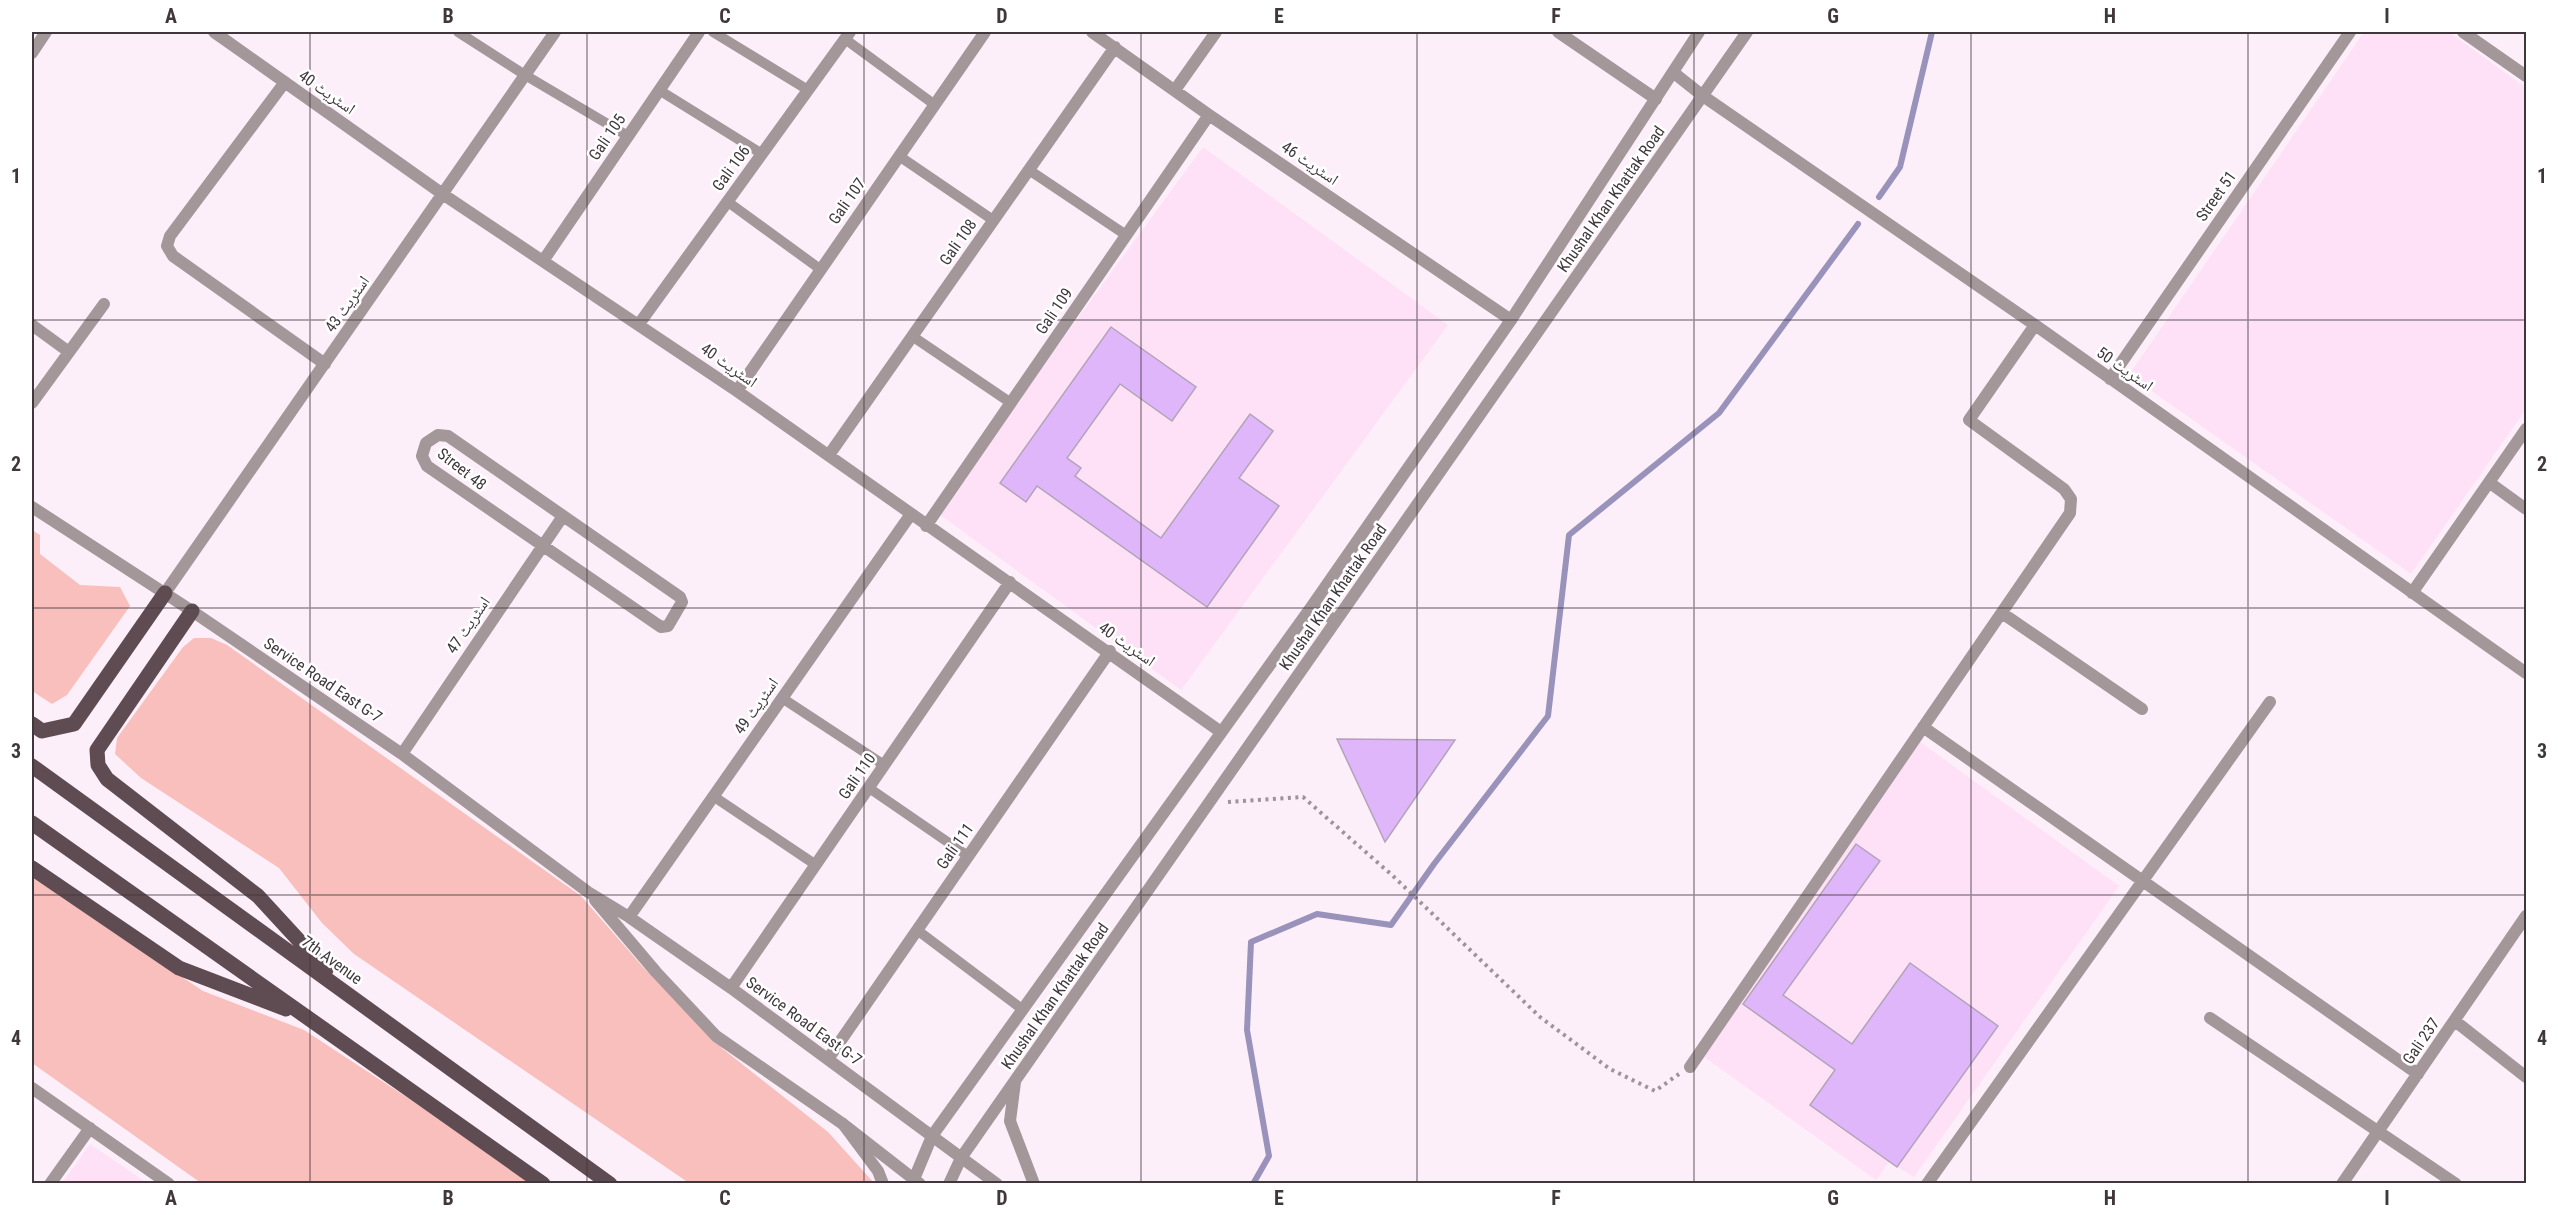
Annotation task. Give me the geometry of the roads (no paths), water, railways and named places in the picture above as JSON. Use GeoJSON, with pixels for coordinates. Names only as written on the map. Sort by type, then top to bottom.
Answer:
{"type":"FeatureCollection","features":[{"type":"Feature","properties":{"kind":"main road"},"geometry":{"type":"LineString","coordinates":[[32,724],[42,731],[74,724],[165,593]]}},
{"type":"Feature","properties":{"kind":"main road"},"geometry":{"type":"LineString","coordinates":[[192,611],[97,750],[98,765],[107,779],[258,896],[347,993]]}},
{"type":"Feature","properties":{"kind":"main road","name":"7th Avenue"},"geometry":{"type":"LineString","coordinates":[[32,766],[610,1184]]}},
{"type":"Feature","properties":{"kind":"main road"},"geometry":{"type":"LineString","coordinates":[[32,823],[543,1184]]}},
{"type":"Feature","properties":{"kind":"main road"},"geometry":{"type":"LineString","coordinates":[[32,868],[179,968],[309,1018]]}},
{"type":"Feature","properties":{"kind":"street"},"geometry":{"type":"LineString","coordinates":[[32,53],[46,32]]}},
{"type":"Feature","properties":{"kind":"street","name":"اسٹریٹ 40"},"geometry":{"type":"LineString","coordinates":[[214,32],[444,195],[737,391],[926,526],[1110,651],[1221,732]]}},
{"type":"Feature","properties":{"kind":"street","name":"اسٹریٹ 43"},"geometry":{"type":"LineString","coordinates":[[165,593],[444,195],[555,32]]}},
{"type":"Feature","properties":{"kind":"street","name":"Gali 105"},"geometry":{"type":"LineString","coordinates":[[543,261],[699,32]]}},
{"type":"Feature","properties":{"kind":"street","name":"Gali 107"},"geometry":{"type":"LineString","coordinates":[[737,391],[986,32]]}},
{"type":"Feature","properties":{"kind":"street","name":"اسٹریٹ 46"},"geometry":{"type":"LineString","coordinates":[[1092,32],[1209,115],[1511,320]]}},
{"type":"Feature","properties":{"kind":"street"},"geometry":{"type":"LineString","coordinates":[[1175,90],[1216,32]]}},
{"type":"Feature","properties":{"kind":"street"},"geometry":{"type":"LineString","coordinates":[[1558,32],[1656,99]]}},
{"type":"Feature","properties":{"kind":"street","name":"Khushal Khan Khattak Road"},"geometry":{"type":"LineString","coordinates":[[915,1182],[932,1136],[1312,606],[1511,320],[1674,74],[1699,32]]}},
{"type":"Feature","properties":{"kind":"street","name":"Khushal Khan Khattak Road"},"geometry":{"type":"LineString","coordinates":[[949,1184],[961,1158],[1747,32]]}},
{"type":"Feature","properties":{"kind":"street","name":"Street 51"},"geometry":{"type":"LineString","coordinates":[[2110,379],[2350,32]]}},
{"type":"Feature","properties":{"kind":"street"},"geometry":{"type":"LineString","coordinates":[[2463,32],[2526,76]]}},
{"type":"Feature","properties":{"kind":"street","name":"Gali 106"},"geometry":{"type":"LineString","coordinates":[[639,324],[847,35]]}},
{"type":"Feature","properties":{"kind":"street","name":"Gali 108"},"geometry":{"type":"LineString","coordinates":[[829,455],[1115,47]]}},
{"type":"Feature","properties":{"kind":"street","name":"اسٹریٹ 50"},"geometry":{"type":"LineString","coordinates":[[1674,74],[1702,96],[2035,325],[2526,673]]}},
{"type":"Feature","properties":{"kind":"street"},"geometry":{"type":"LineString","coordinates":[[285,82],[170,236],[168,246],[173,256],[325,364]]}},
{"type":"Feature","properties":{"kind":"street","name":"Gali 109"},"geometry":{"type":"LineString","coordinates":[[926,526],[1209,115]]}},
{"type":"Feature","properties":{"kind":"street"},"geometry":{"type":"LineString","coordinates":[[32,403],[104,304]]}},
{"type":"Feature","properties":{"kind":"street"},"geometry":{"type":"LineString","coordinates":[[32,325],[69,352]]}},
{"type":"Feature","properties":{"kind":"street"},"geometry":{"type":"LineString","coordinates":[[1690,1067],[2070,513],[2071,499],[2064,489],[1969,420],[2035,325]]}},
{"type":"Feature","properties":{"kind":"street"},"geometry":{"type":"LineString","coordinates":[[2412,593],[2526,429]]}},
{"type":"Feature","properties":{"kind":"street","name":"Street 48"},"geometry":{"type":"LineString","coordinates":[[438,435],[448,436],[563,516],[680,597],[682,602],[665,628],[542,547],[427,466],[422,456],[426,442],[438,435]]}},
{"type":"Feature","properties":{"kind":"street"},"geometry":{"type":"LineString","coordinates":[[2490,483],[2526,509]]}},
{"type":"Feature","properties":{"kind":"street","name":"Service Road East G-7"},"geometry":{"type":"LineString","coordinates":[[32,507],[192,611],[402,754],[588,892],[629,916],[731,988],[998,1184]]}},
{"type":"Feature","properties":{"kind":"street","name":"اسٹریٹ 49"},"geometry":{"type":"LineString","coordinates":[[629,916],[911,514]]}},
{"type":"Feature","properties":{"kind":"street","name":"اسٹریٹ 47"},"geometry":{"type":"LineString","coordinates":[[402,754],[563,516]]}},
{"type":"Feature","properties":{"kind":"street","name":"Gali 110"},"geometry":{"type":"LineString","coordinates":[[731,988],[1010,582]]}},
{"type":"Feature","properties":{"kind":"street"},"geometry":{"type":"LineString","coordinates":[[1312,606],[1336,621]]}},
{"type":"Feature","properties":{"kind":"street"},"geometry":{"type":"LineString","coordinates":[[2002,613],[2142,709]]}},
{"type":"Feature","properties":{"kind":"street","name":"Gali 111"},"geometry":{"type":"LineString","coordinates":[[828,1059],[1110,651]]}},
{"type":"Feature","properties":{"kind":"street"},"geometry":{"type":"LineString","coordinates":[[1927,1184],[2271,702]]}},
{"type":"Feature","properties":{"kind":"street"},"geometry":{"type":"LineString","coordinates":[[1923,727],[2418,1074]]}},
{"type":"Feature","properties":{"kind":"street","name":"Service Road East G-7"},"geometry":{"type":"LineString","coordinates":[[588,892],[656,972],[716,1036],[843,1124],[915,1182]]}},
{"type":"Feature","properties":{"kind":"street","name":"Gali 237"},"geometry":{"type":"LineString","coordinates":[[2342,1184],[2526,916]]}},
{"type":"Feature","properties":{"kind":"street"},"geometry":{"type":"LineString","coordinates":[[2210,1018],[2456,1184]]}},
{"type":"Feature","properties":{"kind":"street"},"geometry":{"type":"LineString","coordinates":[[2455,1021],[2526,1077]]}},
{"type":"Feature","properties":{"kind":"street"},"geometry":{"type":"LineString","coordinates":[[1015,1081],[1010,1121],[1034,1184]]}},
{"type":"Feature","properties":{"kind":"street"},"geometry":{"type":"LineString","coordinates":[[32,1088],[169,1184]]}},
{"type":"Feature","properties":{"kind":"street"},"geometry":{"type":"LineString","coordinates":[[843,1124],[878,1171],[883,1184]]}},
{"type":"Feature","properties":{"kind":"street"},"geometry":{"type":"LineString","coordinates":[[50,1184],[90,1128]]}},
{"type":"Feature","properties":{"kind":"lane"},"geometry":{"type":"LineString","coordinates":[[458,32],[628,136]]}},
{"type":"Feature","properties":{"kind":"lane"},"geometry":{"type":"LineString","coordinates":[[713,32],[808,90]]}},
{"type":"Feature","properties":{"kind":"lane"},"geometry":{"type":"LineString","coordinates":[[847,35],[935,105]]}},
{"type":"Feature","properties":{"kind":"lane"},"geometry":{"type":"LineString","coordinates":[[659,90],[762,154]]}},
{"type":"Feature","properties":{"kind":"lane"},"geometry":{"type":"LineString","coordinates":[[899,156],[993,220]]}},
{"type":"Feature","properties":{"kind":"lane"},"geometry":{"type":"LineString","coordinates":[[1029,170],[1126,236]]}},
{"type":"Feature","properties":{"kind":"lane"},"geometry":{"type":"LineString","coordinates":[[728,202],[820,269]]}},
{"type":"Feature","properties":{"kind":"lane"},"geometry":{"type":"LineString","coordinates":[[912,336],[1011,403]]}},
{"type":"Feature","properties":{"kind":"lane"},"geometry":{"type":"LineString","coordinates":[[782,698],[884,765]]}},
{"type":"Feature","properties":{"kind":"lane"},"geometry":{"type":"LineString","coordinates":[[868,788],[968,856]]}},
{"type":"Feature","properties":{"kind":"lane"},"geometry":{"type":"LineString","coordinates":[[713,796],[816,865]]}},
{"type":"Feature","properties":{"kind":"lane"},"geometry":{"type":"LineString","coordinates":[[917,930],[1023,1009]]}},
{"type":"Feature","properties":{"kind":"waterway"},"geometry":{"type":"LineString","coordinates":[[1879,197],[1900,167],[1932,32]]}},
{"type":"Feature","properties":{"kind":"waterway"},"geometry":{"type":"LineString","coordinates":[[1253,1184],[1269,1156],[1247,1030],[1251,942],[1317,914],[1391,925],[1434,864],[1548,716],[1569,535],[1719,413],[1858,224]]}}]}
